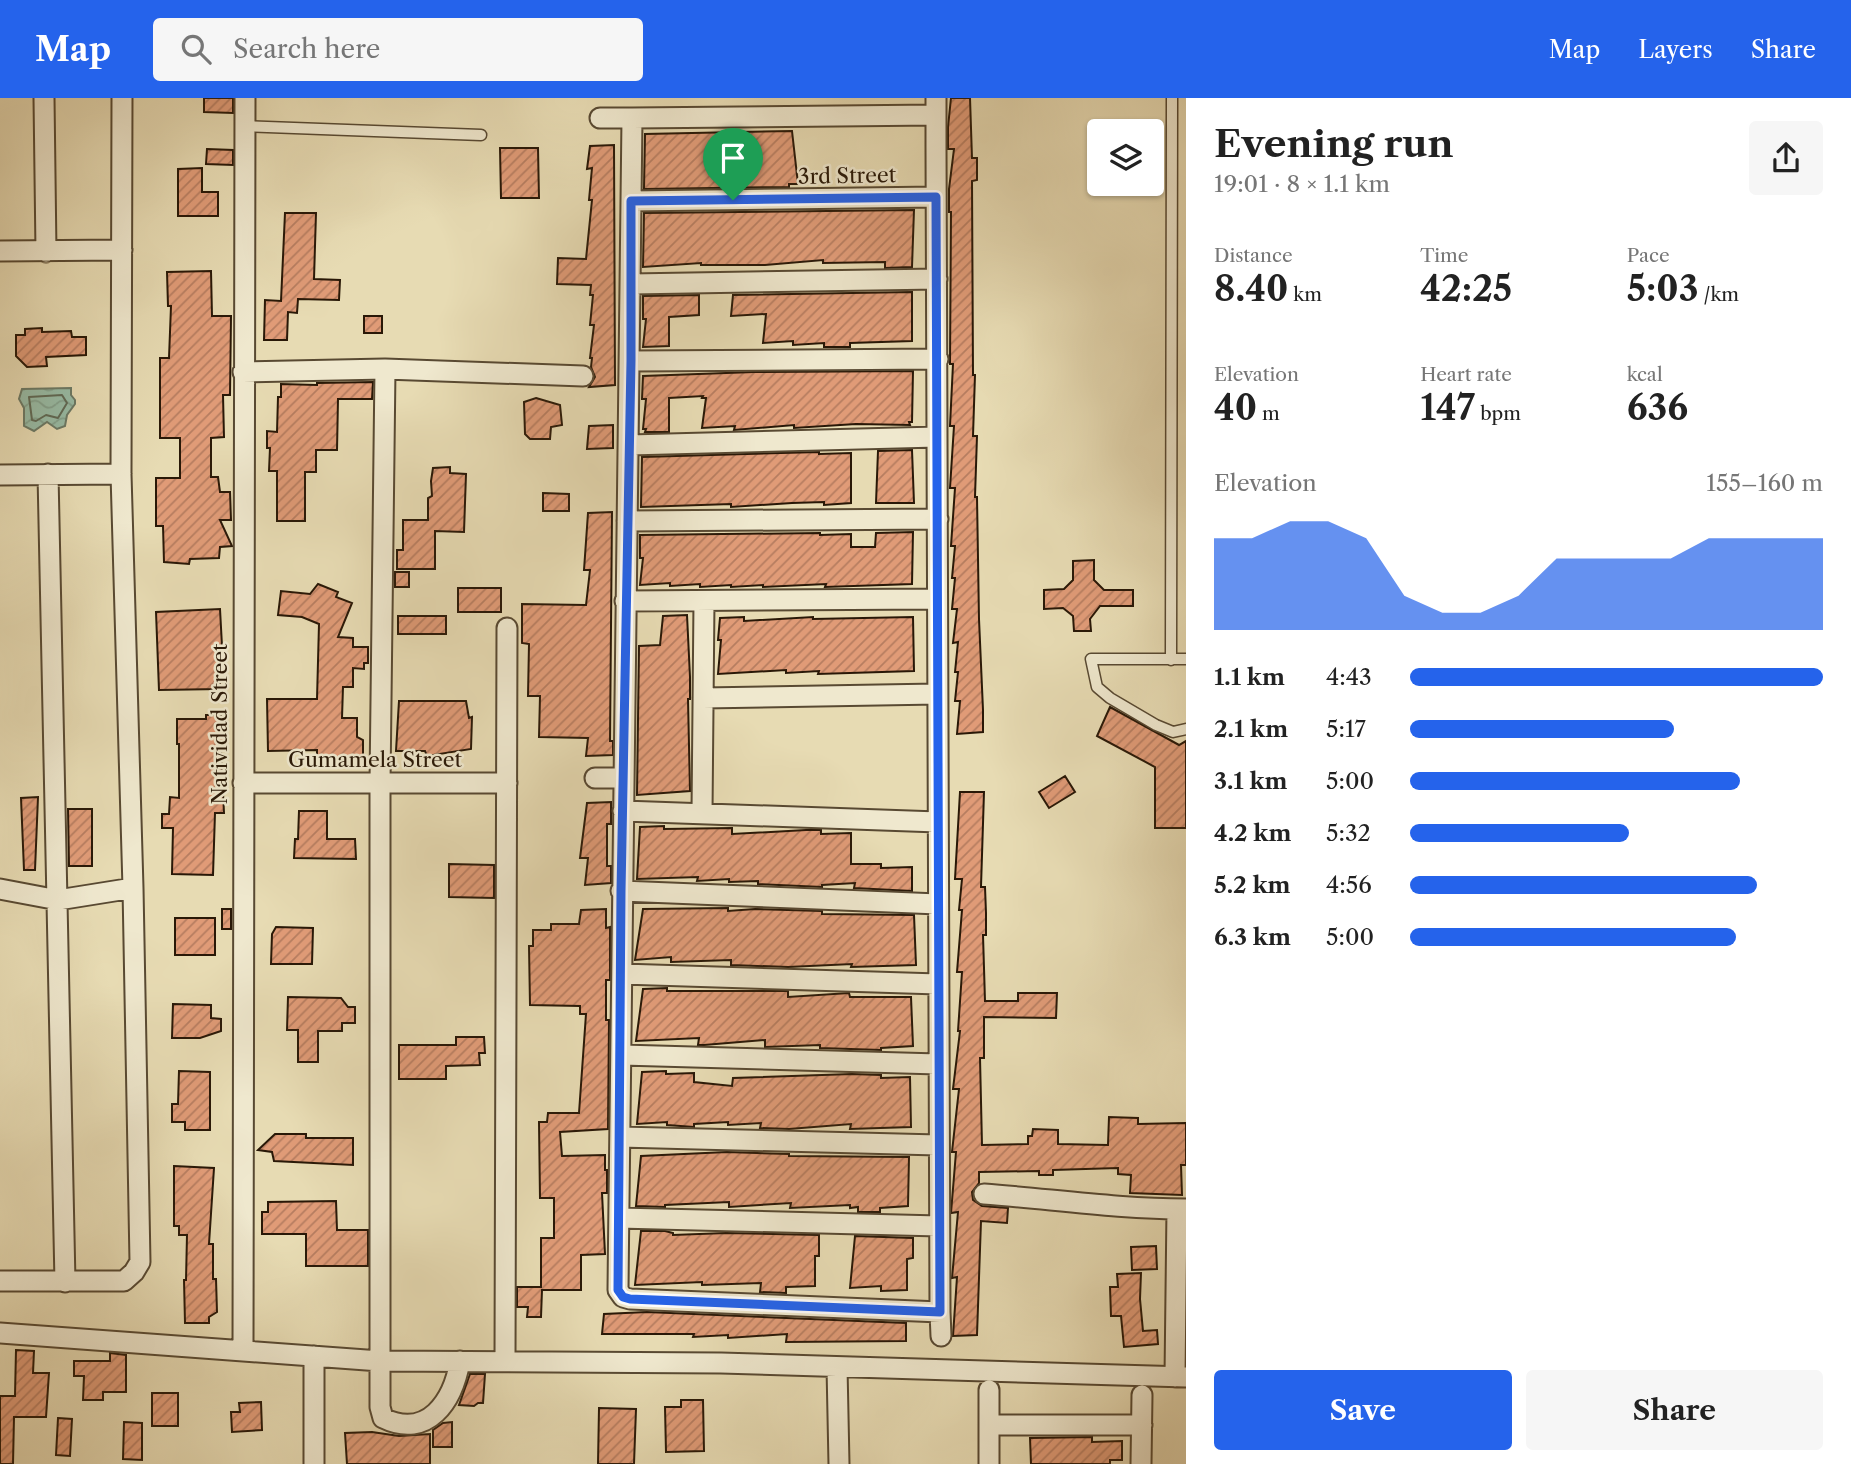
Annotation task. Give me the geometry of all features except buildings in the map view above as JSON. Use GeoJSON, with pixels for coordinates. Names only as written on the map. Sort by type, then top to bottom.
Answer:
{"type":"FeatureCollection","features":[{"type":"Feature","properties":{"kind":"street"},"geometry":{"type":"LineString","coordinates":[[44,98],[46,252]]}},
{"type":"Feature","properties":{"kind":"street"},"geometry":{"type":"LineString","coordinates":[[0,1281],[124,1282],[140,1262],[134,888],[121,474],[122,98]]}},
{"type":"Feature","properties":{"kind":"street","name":"Natividad Street"},"geometry":{"type":"LineString","coordinates":[[243,1349],[245,98]]}},
{"type":"Feature","properties":{"kind":"street"},"geometry":{"type":"LineString","coordinates":[[600,118],[936,107],[941,1336]]}},
{"type":"Feature","properties":{"kind":"street"},"geometry":{"type":"LineString","coordinates":[[632,118],[618,1290],[623,1297],[630,1299],[940,1312]]}},
{"type":"Feature","properties":{"kind":"street","name":"3rd Street"},"geometry":{"type":"LineString","coordinates":[[631,201],[936,197]]}},
{"type":"Feature","properties":{"kind":"street"},"geometry":{"type":"LineString","coordinates":[[0,251],[122,250]]}},
{"type":"Feature","properties":{"kind":"street"},"geometry":{"type":"LineString","coordinates":[[631,284],[937,279]]}},
{"type":"Feature","properties":{"kind":"street"},"geometry":{"type":"LineString","coordinates":[[631,361],[938,359]]}},
{"type":"Feature","properties":{"kind":"street"},"geometry":{"type":"LineString","coordinates":[[385,369],[380,783],[380,1407],[383,1418],[394,1423],[407,1424],[430,1419],[443,1407],[457,1379],[460,1361]]}},
{"type":"Feature","properties":{"kind":"street"},"geometry":{"type":"LineString","coordinates":[[243,372],[385,369],[583,376]]}},
{"type":"Feature","properties":{"kind":"street"},"geometry":{"type":"LineString","coordinates":[[629,445],[937,438]]}},
{"type":"Feature","properties":{"kind":"street"},"geometry":{"type":"LineString","coordinates":[[48,474],[65,1282]]}},
{"type":"Feature","properties":{"kind":"street"},"geometry":{"type":"LineString","coordinates":[[0,475],[121,474]]}},
{"type":"Feature","properties":{"kind":"street"},"geometry":{"type":"LineString","coordinates":[[627,521],[938,520]]}},
{"type":"Feature","properties":{"kind":"street"},"geometry":{"type":"LineString","coordinates":[[625,601],[937,599]]}},
{"type":"Feature","properties":{"kind":"street"},"geometry":{"type":"LineString","coordinates":[[702,813],[704,601]]}},
{"type":"Feature","properties":{"kind":"street"},"geometry":{"type":"LineString","coordinates":[[505,1360],[507,628]]}},
{"type":"Feature","properties":{"kind":"street"},"geometry":{"type":"LineString","coordinates":[[703,698],[937,694]]}},
{"type":"Feature","properties":{"kind":"street"},"geometry":{"type":"LineString","coordinates":[[595,778],[623,778]]}},
{"type":"Feature","properties":{"kind":"street","name":"Gumamela Street"},"geometry":{"type":"LineString","coordinates":[[243,783],[507,783]]}},
{"type":"Feature","properties":{"kind":"street"},"geometry":{"type":"LineString","coordinates":[[623,811],[938,822]]}},
{"type":"Feature","properties":{"kind":"street"},"geometry":{"type":"LineString","coordinates":[[0,889],[58,900],[134,888]]}},
{"type":"Feature","properties":{"kind":"street"},"geometry":{"type":"LineString","coordinates":[[621,891],[938,904]]}},
{"type":"Feature","properties":{"kind":"street"},"geometry":{"type":"LineString","coordinates":[[622,974],[938,985]]}},
{"type":"Feature","properties":{"kind":"street"},"geometry":{"type":"LineString","coordinates":[[622,1055],[939,1064]]}},
{"type":"Feature","properties":{"kind":"street"},"geometry":{"type":"LineString","coordinates":[[620,1137],[939,1145]]}},
{"type":"Feature","properties":{"kind":"street"},"geometry":{"type":"LineString","coordinates":[[0,1333],[380,1361],[505,1360],[1181,1377],[1181,1209],[1061,1202],[984,1194]]}},
{"type":"Feature","properties":{"kind":"street"},"geometry":{"type":"LineString","coordinates":[[619,1218],[939,1226]]}},
{"type":"Feature","properties":{"kind":"street"},"geometry":{"type":"LineString","coordinates":[[314,1356],[314,1464]]}},
{"type":"Feature","properties":{"kind":"street"},"geometry":{"type":"LineString","coordinates":[[837,1367],[839,1464]]}},
{"type":"Feature","properties":{"kind":"street"},"geometry":{"type":"LineString","coordinates":[[989,1390],[989,1464]]}},
{"type":"Feature","properties":{"kind":"street"},"geometry":{"type":"LineString","coordinates":[[1141,1464],[1142,1395]]}},
{"type":"Feature","properties":{"kind":"street"},"geometry":{"type":"LineString","coordinates":[[989,1424],[1142,1425]]}},
{"type":"Feature","properties":{"kind":"lane"},"geometry":{"type":"LineString","coordinates":[[1171,660],[1172,98]]}},
{"type":"Feature","properties":{"kind":"lane"},"geometry":{"type":"LineString","coordinates":[[243,127],[481,135]]}},
{"type":"Feature","properties":{"kind":"lane"},"geometry":{"type":"LineString","coordinates":[[1186,659],[1091,659],[1097,687],[1110,698],[1173,732],[1186,729]]}},
{"type":"Feature","properties":{"kind":"water"},"geometry":{"type":"Polygon","coordinates":[[[71,388],[75,404],[67,415],[65,426],[57,429],[47,422],[34,431],[24,426],[24,408],[19,399],[22,389],[71,388]]]}},
{"type":"Feature","properties":{"kind":"route"},"geometry":{"type":"LineString","coordinates":[[936,197],[940,1312],[630,1299],[623,1297],[618,1290],[631,201],[733,200],[936,197]]}}]}
